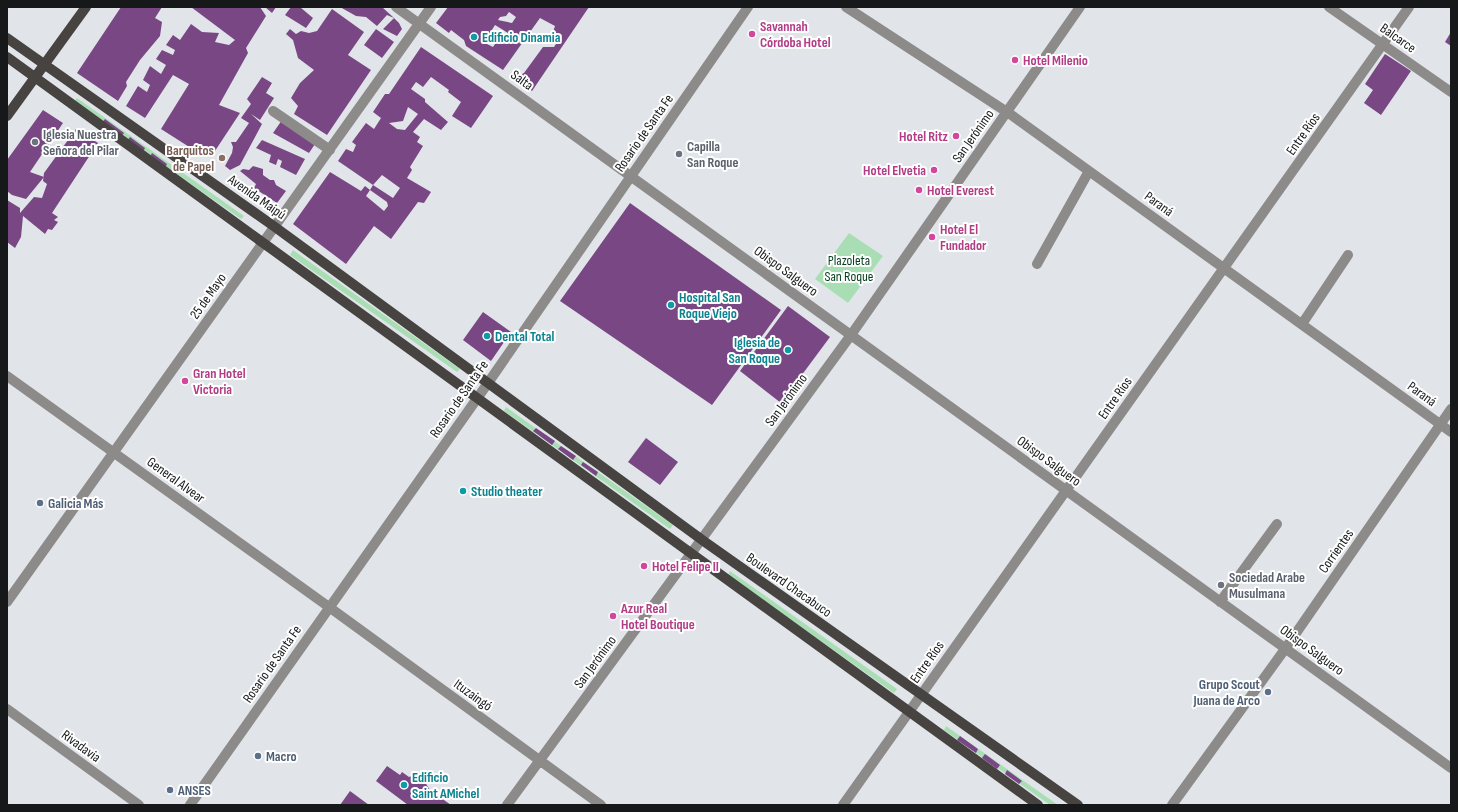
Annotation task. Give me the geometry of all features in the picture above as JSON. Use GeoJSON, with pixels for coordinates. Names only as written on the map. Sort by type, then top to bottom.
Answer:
{"type":"FeatureCollection","features":[{"type":"Feature","properties":{"kind":"main road"},"geometry":{"type":"LineString","coordinates":[[7,116],[43,64],[86,7]]}},
{"type":"Feature","properties":{"kind":"main road","name":"Avenida Maipú"},"geometry":{"type":"LineString","coordinates":[[7,38],[275,227],[488,383]]}},
{"type":"Feature","properties":{"kind":"main road"},"geometry":{"type":"LineString","coordinates":[[7,57],[264,242],[691,555],[1038,805]]}},
{"type":"Feature","properties":{"kind":"main road","name":"Boulevard Chacabuco"},"geometry":{"type":"LineString","coordinates":[[488,383],[702,540],[920,696],[1078,805]]}},
{"type":"Feature","properties":{"kind":"street","name":"Salta"},"geometry":{"type":"LineString","coordinates":[[396,7],[632,175]]}},
{"type":"Feature","properties":{"kind":"street","name":"25 de Mayo"},"geometry":{"type":"LineString","coordinates":[[7,602],[431,7]]}},
{"type":"Feature","properties":{"kind":"street","name":"Rosario de Santa Fe"},"geometry":{"type":"LineString","coordinates":[[190,805],[488,383],[748,7]]}},
{"type":"Feature","properties":{"kind":"street","name":"Paraná"},"geometry":{"type":"LineString","coordinates":[[846,7],[1006,112],[1451,432]]}},
{"type":"Feature","properties":{"kind":"street","name":"San Jerónimo"},"geometry":{"type":"LineString","coordinates":[[507,805],[851,335],[1080,7]]}},
{"type":"Feature","properties":{"kind":"street","name":"Balcarce"},"geometry":{"type":"LineString","coordinates":[[1329,7],[1451,92]]}},
{"type":"Feature","properties":{"kind":"street","name":"Entre Ríos"},"geometry":{"type":"LineString","coordinates":[[842,805],[1409,7]]}},
{"type":"Feature","properties":{"kind":"street"},"geometry":{"type":"LineString","coordinates":[[273,111],[330,150]]}},
{"type":"Feature","properties":{"kind":"street"},"geometry":{"type":"LineString","coordinates":[[1037,264],[1088,171]]}},
{"type":"Feature","properties":{"kind":"street","name":"Obispo Salguero"},"geometry":{"type":"LineString","coordinates":[[632,175],[1066,491],[1451,768]]}},
{"type":"Feature","properties":{"kind":"street"},"geometry":{"type":"LineString","coordinates":[[1302,324],[1348,255]]}},
{"type":"Feature","properties":{"kind":"street","name":"General Alvear"},"geometry":{"type":"LineString","coordinates":[[7,376],[329,607]]}},
{"type":"Feature","properties":{"kind":"street","name":"Corrientes"},"geometry":{"type":"LineString","coordinates":[[1172,805],[1285,649],[1451,409]]}},
{"type":"Feature","properties":{"kind":"street"},"geometry":{"type":"LineString","coordinates":[[1220,602],[1276,524]]}},
{"type":"Feature","properties":{"kind":"street","name":"Ituzaingó"},"geometry":{"type":"LineString","coordinates":[[329,607],[601,805]]}},
{"type":"Feature","properties":{"kind":"street","name":"Rivadavia"},"geometry":{"type":"LineString","coordinates":[[7,709],[138,805]]}},
{"type":"Feature","properties":{"kind":"green space"},"geometry":{"type":"Polygon","coordinates":[[[77,98],[244,216],[241,219],[74,102],[77,98]]]}},
{"type":"Feature","properties":{"kind":"green space","name":"Plazoleta San Roque"},"geometry":{"type":"Polygon","coordinates":[[[849,233],[883,256],[848,303],[815,279],[849,233]]]}},
{"type":"Feature","properties":{"kind":"green space"},"geometry":{"type":"Polygon","coordinates":[[[293,250],[460,369],[457,372],[290,255],[293,250]]]}},
{"type":"Feature","properties":{"kind":"green space"},"geometry":{"type":"Polygon","coordinates":[[[506,407],[673,525],[670,529],[504,411],[506,407]]]}},
{"type":"Feature","properties":{"kind":"green space"},"geometry":{"type":"Polygon","coordinates":[[[730,571],[897,689],[894,693],[728,575],[730,571]]]}},
{"type":"Feature","properties":{"kind":"green space"},"geometry":{"type":"Polygon","coordinates":[[[946,726],[1058,805],[1050,805],[944,730],[946,726]]]}},
{"type":"Feature","properties":{"kind":"building"},"geometry":{"type":"Polygon","coordinates":[[[121,7],[162,7],[155,18],[162,22],[160,36],[140,60],[126,82],[127,86],[118,101],[77,73],[121,7]]]}},
{"type":"Feature","properties":{"kind":"building"},"geometry":{"type":"Polygon","coordinates":[[[191,7],[260,7],[266,16],[246,48],[248,53],[219,105],[240,113],[211,157],[195,148],[194,150],[161,129],[189,84],[173,75],[145,118],[126,106],[138,86],[147,92],[150,85],[143,80],[150,66],[161,74],[166,65],[156,59],[162,50],[173,55],[175,50],[166,45],[173,35],[180,40],[191,24],[202,32],[219,33],[215,42],[229,45],[235,40],[191,7]]]}},
{"type":"Feature","properties":{"kind":"building"},"geometry":{"type":"Polygon","coordinates":[[[265,7],[276,7],[272,13],[265,7]]]}},
{"type":"Feature","properties":{"kind":"building"},"geometry":{"type":"Polygon","coordinates":[[[291,7],[300,7],[313,18],[306,28],[285,15],[291,7]]]}},
{"type":"Feature","properties":{"kind":"building"},"geometry":{"type":"Polygon","coordinates":[[[340,7],[382,7],[394,18],[387,15],[377,26],[366,17],[356,16],[340,7]]]}},
{"type":"Feature","properties":{"kind":"building"},"geometry":{"type":"Polygon","coordinates":[[[448,7],[589,7],[532,91],[515,78],[524,73],[543,47],[554,47],[562,35],[553,32],[555,26],[540,18],[503,70],[466,46],[464,40],[451,30],[449,33],[436,23],[448,7]],[[509,12],[506,16],[500,17],[498,20],[512,23],[516,17],[509,12]],[[495,25],[490,33],[487,44],[493,47],[499,38],[508,33],[495,25]]]}},
{"type":"Feature","properties":{"kind":"building"},"geometry":{"type":"Polygon","coordinates":[[[332,9],[364,32],[348,55],[371,70],[327,135],[294,114],[298,106],[291,98],[300,83],[314,70],[298,58],[293,40],[286,34],[290,29],[296,34],[301,31],[309,33],[317,31],[332,9]]]}},
{"type":"Feature","properties":{"kind":"building"},"geometry":{"type":"Polygon","coordinates":[[[394,18],[402,29],[397,36],[383,29],[394,18]]]}},
{"type":"Feature","properties":{"kind":"building"},"geometry":{"type":"Polygon","coordinates":[[[376,29],[394,42],[382,58],[364,45],[376,29]]]}},
{"type":"Feature","properties":{"kind":"building"},"geometry":{"type":"Polygon","coordinates":[[[1451,32],[1451,46],[1445,42],[1451,32]]]}},
{"type":"Feature","properties":{"kind":"building"},"geometry":{"type":"Polygon","coordinates":[[[421,47],[493,96],[471,128],[452,116],[461,102],[448,92],[449,90],[431,77],[423,87],[416,82],[411,89],[425,99],[425,102],[448,122],[441,130],[424,119],[413,132],[420,137],[417,142],[423,146],[410,167],[412,170],[407,178],[431,192],[424,203],[418,202],[391,239],[374,226],[346,264],[293,224],[330,172],[361,191],[365,186],[370,190],[373,185],[338,161],[346,149],[353,152],[356,145],[352,142],[366,123],[374,129],[381,118],[373,112],[385,94],[389,94],[421,47]],[[408,107],[403,121],[389,123],[397,129],[405,130],[418,114],[408,107]],[[382,175],[373,185],[393,198],[400,188],[382,175]],[[370,190],[366,196],[384,211],[388,206],[387,202],[370,190]]]}},
{"type":"Feature","properties":{"kind":"building"},"geometry":{"type":"Polygon","coordinates":[[[1385,54],[1411,71],[1381,115],[1364,103],[1373,90],[1365,84],[1385,54]]]}},
{"type":"Feature","properties":{"kind":"building"},"geometry":{"type":"Polygon","coordinates":[[[262,77],[272,83],[266,93],[274,98],[260,120],[251,114],[262,124],[240,165],[230,170],[225,166],[232,153],[233,147],[231,142],[236,142],[249,123],[241,118],[251,104],[247,99],[262,77]]]}},
{"type":"Feature","properties":{"kind":"building","name":"Iglesia Nuestra Señora del Pilar"},"geometry":{"type":"Polygon","coordinates":[[[43,110],[63,123],[30,172],[44,177],[26,199],[12,195],[7,191],[7,160],[43,110]]]}},
{"type":"Feature","properties":{"kind":"building"},"geometry":{"type":"Polygon","coordinates":[[[105,119],[124,133],[121,137],[102,123],[105,119]]]}},
{"type":"Feature","properties":{"kind":"building"},"geometry":{"type":"Polygon","coordinates":[[[282,120],[315,144],[309,153],[273,133],[282,120]]]}},
{"type":"Feature","properties":{"kind":"building"},"geometry":{"type":"Polygon","coordinates":[[[76,129],[98,143],[52,213],[58,217],[54,220],[58,222],[52,230],[48,229],[45,234],[23,216],[21,237],[15,248],[7,242],[7,200],[20,208],[20,213],[34,197],[42,198],[47,184],[43,181],[44,173],[76,129]]]}},
{"type":"Feature","properties":{"kind":"building"},"geometry":{"type":"Polygon","coordinates":[[[130,137],[145,148],[143,152],[127,141],[130,137]]]}},
{"type":"Feature","properties":{"kind":"building"},"geometry":{"type":"Polygon","coordinates":[[[262,140],[305,159],[296,175],[280,167],[282,161],[278,159],[276,165],[269,162],[271,155],[256,148],[262,140]]]}},
{"type":"Feature","properties":{"kind":"building"},"geometry":{"type":"Polygon","coordinates":[[[152,153],[167,164],[165,168],[150,157],[152,153]]]}},
{"type":"Feature","properties":{"kind":"building"},"geometry":{"type":"Polygon","coordinates":[[[253,166],[263,169],[263,175],[270,180],[274,180],[276,185],[286,191],[277,203],[254,188],[256,184],[240,171],[243,169],[249,170],[253,166]]]}},
{"type":"Feature","properties":{"kind":"building","name":"Hospital San Roque Viejo"},"geometry":{"type":"Polygon","coordinates":[[[630,203],[781,310],[712,405],[560,301],[630,203]]]}},
{"type":"Feature","properties":{"kind":"building","name":"Iglesia de San Roque"},"geometry":{"type":"Polygon","coordinates":[[[788,306],[830,337],[781,403],[740,371],[788,306]]]}},
{"type":"Feature","properties":{"kind":"building","name":"Dental Total"},"geometry":{"type":"Polygon","coordinates":[[[483,312],[511,332],[491,361],[463,340],[483,312]]]}},
{"type":"Feature","properties":{"kind":"building"},"geometry":{"type":"Polygon","coordinates":[[[536,428],[555,441],[552,445],[533,431],[536,428]]]}},
{"type":"Feature","properties":{"kind":"building"},"geometry":{"type":"Polygon","coordinates":[[[646,438],[678,462],[660,485],[628,462],[646,438]]]}},
{"type":"Feature","properties":{"kind":"building"},"geometry":{"type":"Polygon","coordinates":[[[561,446],[576,456],[573,460],[558,449],[561,446]]]}},
{"type":"Feature","properties":{"kind":"building"},"geometry":{"type":"Polygon","coordinates":[[[583,462],[598,472],[596,476],[581,465],[583,462]]]}},
{"type":"Feature","properties":{"kind":"building"},"geometry":{"type":"Polygon","coordinates":[[[960,736],[978,749],[976,753],[957,740],[960,736]]]}},
{"type":"Feature","properties":{"kind":"building"},"geometry":{"type":"Polygon","coordinates":[[[985,754],[1000,765],[997,769],[982,758],[985,754]]]}},
{"type":"Feature","properties":{"kind":"building","name":"Edificio Saint AMichel"},"geometry":{"type":"Polygon","coordinates":[[[387,766],[400,775],[402,772],[409,777],[419,773],[430,790],[451,805],[408,805],[376,781],[387,766]]]}},
{"type":"Feature","properties":{"kind":"building"},"geometry":{"type":"Polygon","coordinates":[[[1007,770],[1022,781],[1019,784],[1005,774],[1007,770]]]}},
{"type":"Feature","properties":{"kind":"building"},"geometry":{"type":"Polygon","coordinates":[[[350,791],[369,805],[340,805],[350,791]]]}},
{"type":"Feature","properties":{"kind":"place","name":"Savannah Córdoba Hotel"},"geometry":{"type":"Point","coordinates":[752,34]}},
{"type":"Feature","properties":{"kind":"place","name":"Edificio Dinamia"},"geometry":{"type":"Point","coordinates":[474,37]}},
{"type":"Feature","properties":{"kind":"place","name":"Hotel Milenio"},"geometry":{"type":"Point","coordinates":[1015,60]}},
{"type":"Feature","properties":{"kind":"place","name":"Hotel Ritz"},"geometry":{"type":"Point","coordinates":[956,136]}},
{"type":"Feature","properties":{"kind":"place","name":"Iglesia Nuestra Señora del Pilar"},"geometry":{"type":"Point","coordinates":[35,142]}},
{"type":"Feature","properties":{"kind":"place","name":"Capilla San Roque"},"geometry":{"type":"Point","coordinates":[679,154]}},
{"type":"Feature","properties":{"kind":"place","name":"Barquitos de Papel"},"geometry":{"type":"Point","coordinates":[222,158]}},
{"type":"Feature","properties":{"kind":"place","name":"Hotel Elvetia"},"geometry":{"type":"Point","coordinates":[934,170]}},
{"type":"Feature","properties":{"kind":"place","name":"Hotel Everest"},"geometry":{"type":"Point","coordinates":[919,190]}},
{"type":"Feature","properties":{"kind":"place","name":"Hotel El Fundador"},"geometry":{"type":"Point","coordinates":[932,237]}},
{"type":"Feature","properties":{"kind":"place","name":"Hospital San Roque Viejo"},"geometry":{"type":"Point","coordinates":[671,305]}},
{"type":"Feature","properties":{"kind":"place","name":"Dental Total"},"geometry":{"type":"Point","coordinates":[487,336]}},
{"type":"Feature","properties":{"kind":"place","name":"Iglesia de San Roque"},"geometry":{"type":"Point","coordinates":[788,350]}},
{"type":"Feature","properties":{"kind":"place","name":"Gran Hotel Victoria"},"geometry":{"type":"Point","coordinates":[185,381]}},
{"type":"Feature","properties":{"kind":"place","name":"Studio theater"},"geometry":{"type":"Point","coordinates":[463,491]}},
{"type":"Feature","properties":{"kind":"place","name":"Galicia Más"},"geometry":{"type":"Point","coordinates":[40,503]}},
{"type":"Feature","properties":{"kind":"place","name":"Hotel Felipe II"},"geometry":{"type":"Point","coordinates":[644,566]}},
{"type":"Feature","properties":{"kind":"place","name":"Sociedad Arabe Musulmana"},"geometry":{"type":"Point","coordinates":[1221,585]}},
{"type":"Feature","properties":{"kind":"place","name":"Azur Real Hotel Boutique"},"geometry":{"type":"Point","coordinates":[613,616]}},
{"type":"Feature","properties":{"kind":"place","name":"Grupo Scout Juana de Arco"},"geometry":{"type":"Point","coordinates":[1268,692]}},
{"type":"Feature","properties":{"kind":"place","name":"Macro"},"geometry":{"type":"Point","coordinates":[258,756]}},
{"type":"Feature","properties":{"kind":"place","name":"Edificio Saint AMichel"},"geometry":{"type":"Point","coordinates":[404,785]}},
{"type":"Feature","properties":{"kind":"place","name":"ANSES"},"geometry":{"type":"Point","coordinates":[170,790]}}]}
